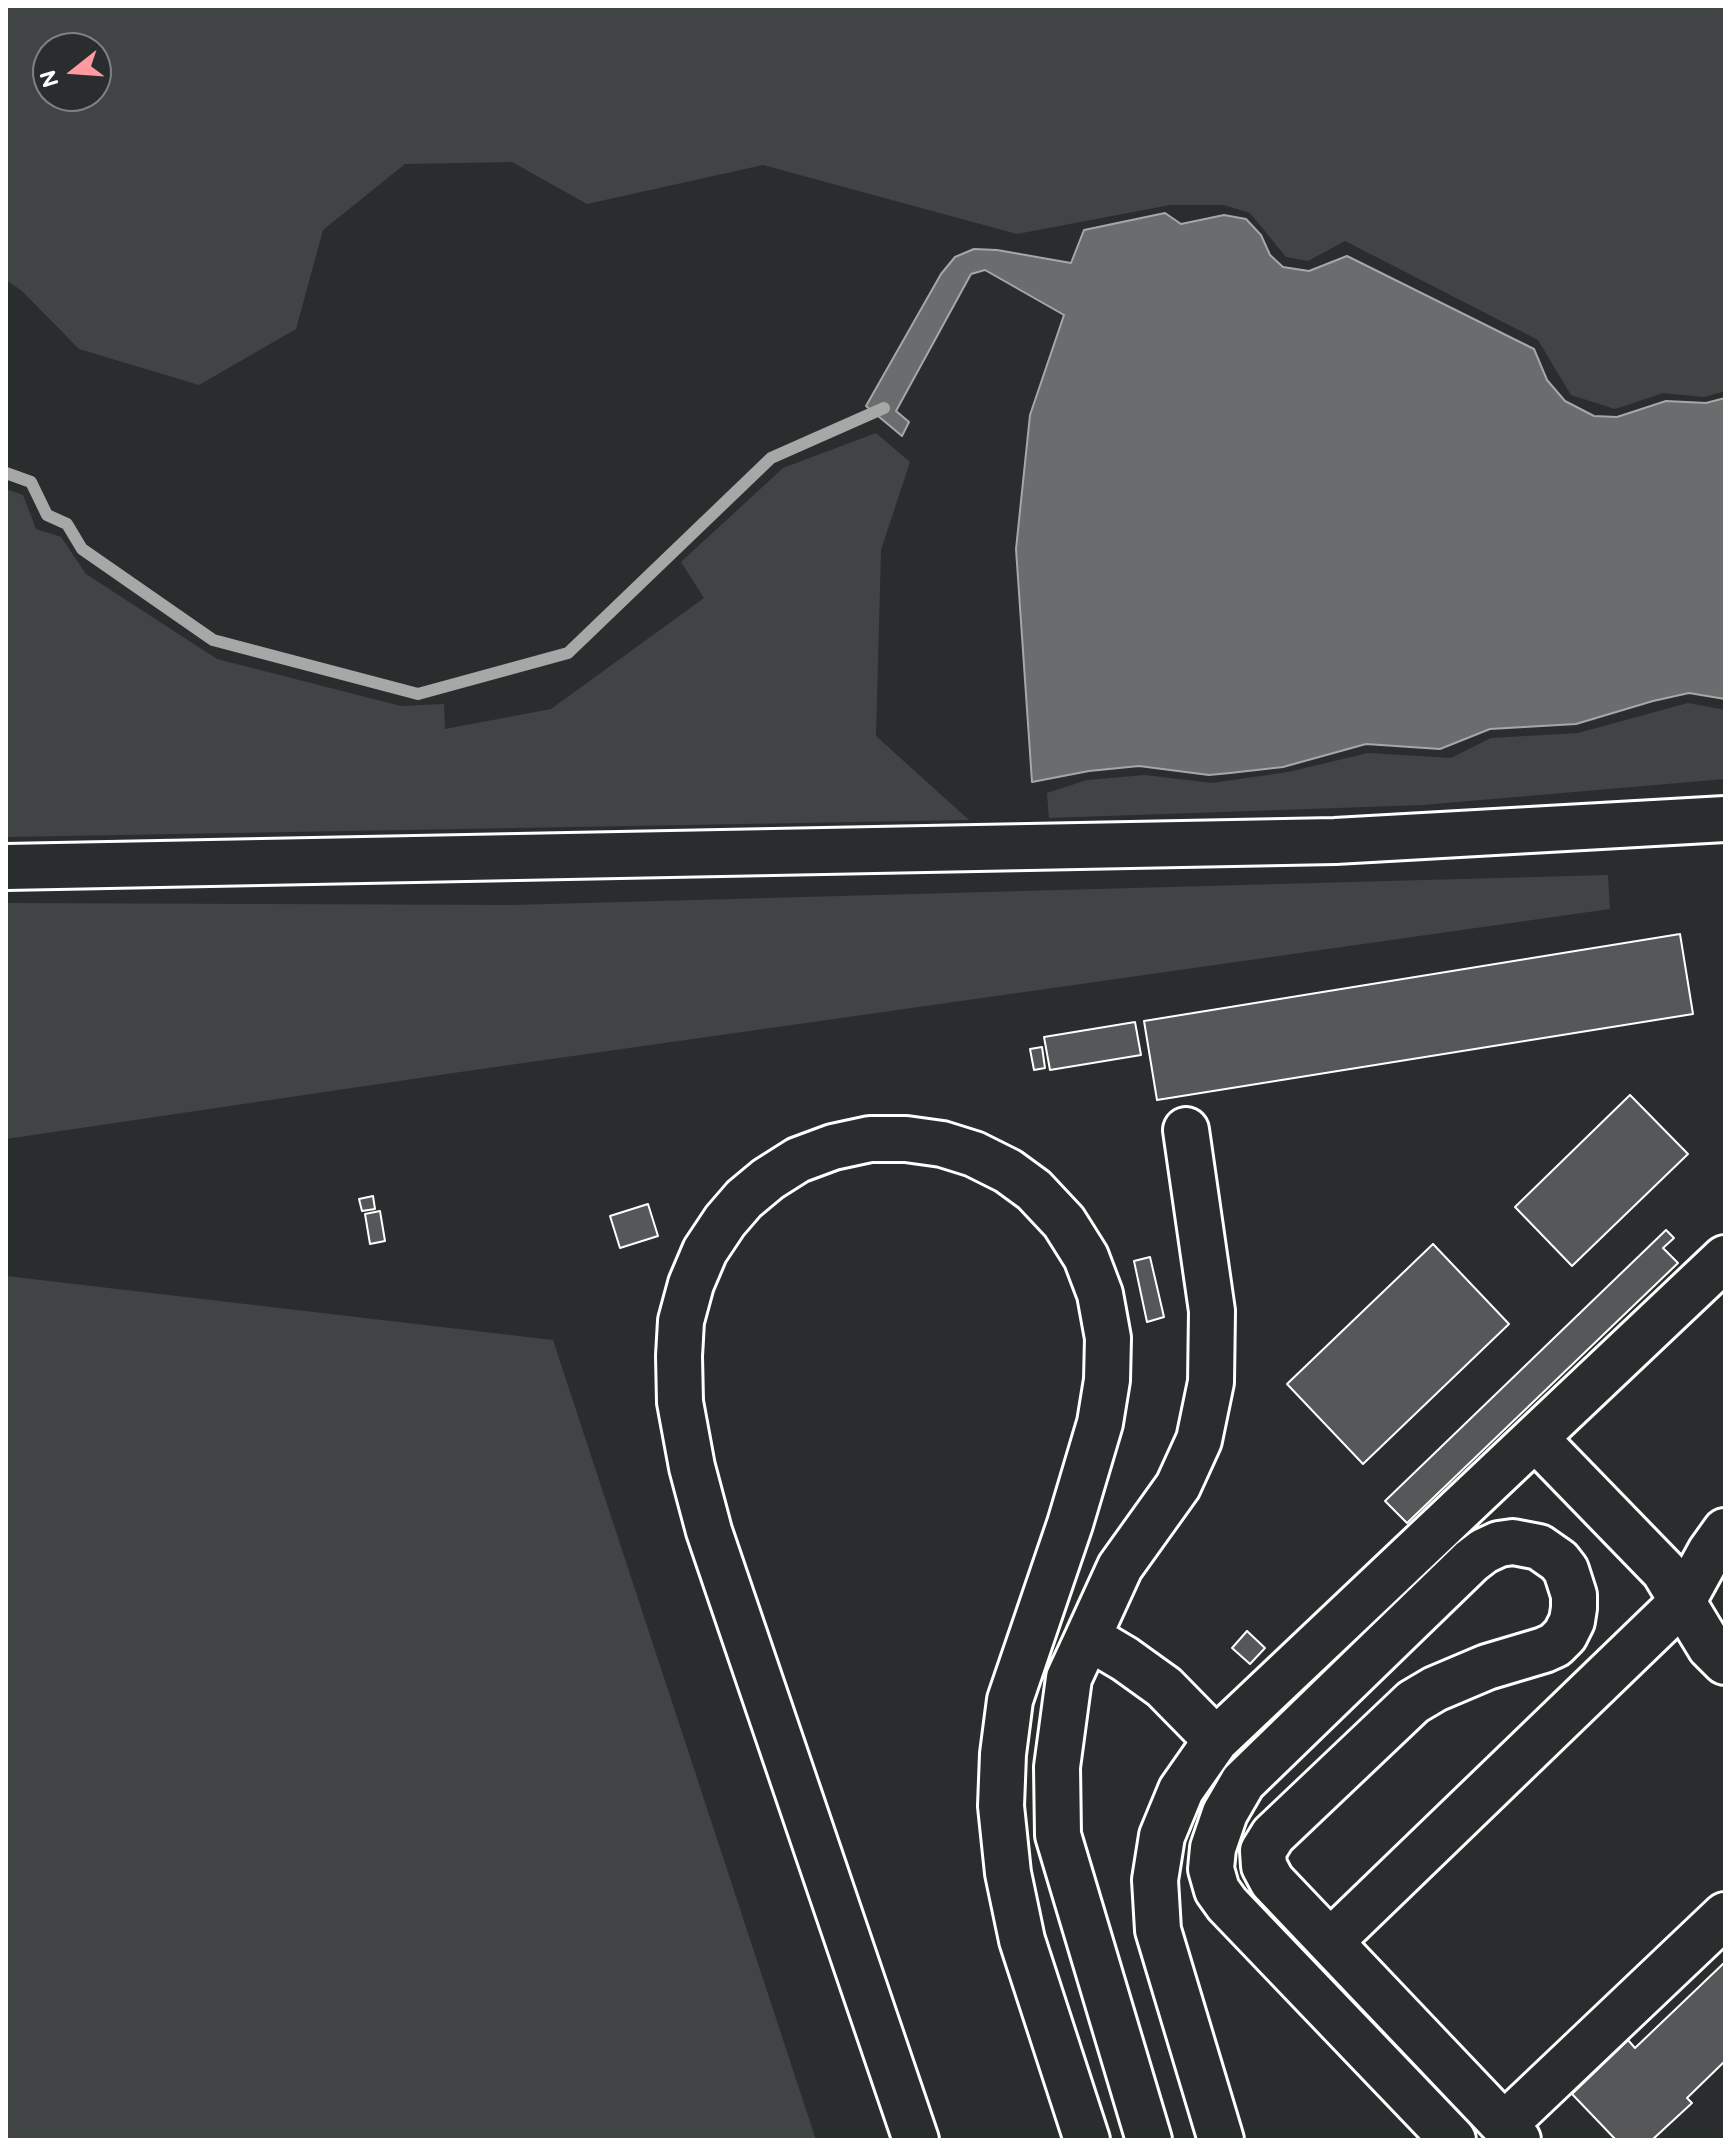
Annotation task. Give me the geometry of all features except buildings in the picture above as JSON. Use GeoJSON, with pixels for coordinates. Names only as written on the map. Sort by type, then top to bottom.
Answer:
{"type":"FeatureCollection","features":[{"type":"Feature","properties":{"kind":"street"},"geometry":{"type":"LineString","coordinates":[[6,867],[1335,841],[1725,819]]}},
{"type":"Feature","properties":{"kind":"street"},"geometry":{"type":"LineString","coordinates":[[1149,2140],[1058,1835],[1057,1767],[1069,1678],[1120,1567],[1178,1486],[1199,1440],[1211,1382],[1212,1311],[1186,1130]]}},
{"type":"Feature","properties":{"kind":"street"},"geometry":{"type":"LineString","coordinates":[[916,2140],[709,1531],[692,1467],[680,1402],[681,1321],[691,1284],[705,1251],[725,1221],[744,1199],[798,1160],[833,1147],[870,1139],[906,1139],[942,1144],[974,1154],[1008,1171],[1034,1190],[1064,1222],[1086,1257],[1100,1294],[1108,1338],[1107,1380],[1100,1423],[1070,1524],[1010,1700],[1003,1754],[1001,1806],[1008,1873],[1022,1940],[1087,2140]]}},
{"type":"Feature","properties":{"kind":"street"},"geometry":{"type":"LineString","coordinates":[[1221,2140],[1158,1930],[1155,1880],[1162,1836],[1181,1790],[1216,1740],[1725,1258]]}},
{"type":"Feature","properties":{"kind":"street"},"geometry":{"type":"LineString","coordinates":[[1535,1438],[1664,1571],[1710,1647],[1725,1662]]}},
{"type":"Feature","properties":{"kind":"street"},"geometry":{"type":"LineString","coordinates":[[1330,1942],[1683,1601],[1725,1531]]}},
{"type":"Feature","properties":{"kind":"street"},"geometry":{"type":"LineString","coordinates":[[1453,2140],[1227,1904],[1217,1890],[1211,1869],[1213,1848],[1225,1813],[1243,1782],[1484,1551],[1513,1542],[1539,1547],[1559,1561],[1566,1570],[1574,1595],[1572,1621],[1565,1635],[1544,1650],[1487,1667],[1413,1702],[1273,1835],[1263,1851],[1264,1866],[1272,1881],[1511,2132],[1725,1915]]}},
{"type":"Feature","properties":{"kind":"street"},"geometry":{"type":"LineString","coordinates":[[1683,1601],[1725,1584]]}},
{"type":"Feature","properties":{"kind":"street"},"geometry":{"type":"LineString","coordinates":[[1088,1637],[1164,1687],[1216,1740]]}},
{"type":"Feature","properties":{"kind":"shaded area"},"geometry":{"type":"Polygon","coordinates":[[[6,6],[1725,6],[1725,391],[1704,397],[1663,393],[1615,409],[1571,395],[1538,340],[1345,241],[1308,261],[1286,257],[1250,213],[1224,205],[1170,205],[1017,234],[763,165],[587,204],[512,162],[405,164],[323,230],[296,329],[199,385],[79,349],[22,291],[6,280],[6,6]]]}},
{"type":"Feature","properties":{"kind":"shaded area"},"geometry":{"type":"Polygon","coordinates":[[[1165,213],[1181,224],[1224,215],[1246,219],[1261,235],[1270,255],[1283,267],[1309,271],[1347,256],[1534,349],[1547,380],[1565,401],[1594,416],[1617,417],[1666,401],[1706,403],[1725,398],[1725,699],[1689,693],[1576,724],[1490,729],[1440,749],[1366,744],[1283,767],[1209,775],[1139,766],[1089,771],[1032,782],[1016,549],[1030,415],[1064,315],[985,270],[971,274],[896,411],[909,422],[902,436],[866,406],[941,274],[955,257],[974,249],[997,250],[1071,263],[1084,230],[1165,213]]]}},
{"type":"Feature","properties":{"kind":"shaded area"},"geometry":{"type":"Polygon","coordinates":[[[876,433],[910,462],[881,550],[876,736],[969,820],[6,837],[6,489],[23,495],[36,529],[61,537],[86,574],[217,659],[401,706],[444,704],[445,729],[551,709],[704,598],[681,562],[783,468],[876,433]]]}},
{"type":"Feature","properties":{"kind":"shaded area"},"geometry":{"type":"Polygon","coordinates":[[[1688,703],[1725,710],[1725,779],[1423,805],[1049,818],[1047,793],[1087,780],[1145,775],[1212,783],[1288,772],[1368,753],[1451,758],[1491,738],[1578,733],[1688,703]]]}},
{"type":"Feature","properties":{"kind":"shaded area"},"geometry":{"type":"Polygon","coordinates":[[[1608,875],[1610,909],[6,1139],[6,903],[512,905],[1608,875]]]}},
{"type":"Feature","properties":{"kind":"shaded area"},"geometry":{"type":"Polygon","coordinates":[[[6,1276],[553,1340],[816,2140],[6,2140],[6,1276]]]}},
{"type":"Feature","properties":{"kind":"waterway"},"geometry":{"type":"LineString","coordinates":[[6,473],[31,482],[47,515],[67,524],[82,549],[213,640],[418,694],[568,653],[771,458],[884,408]]}}]}
